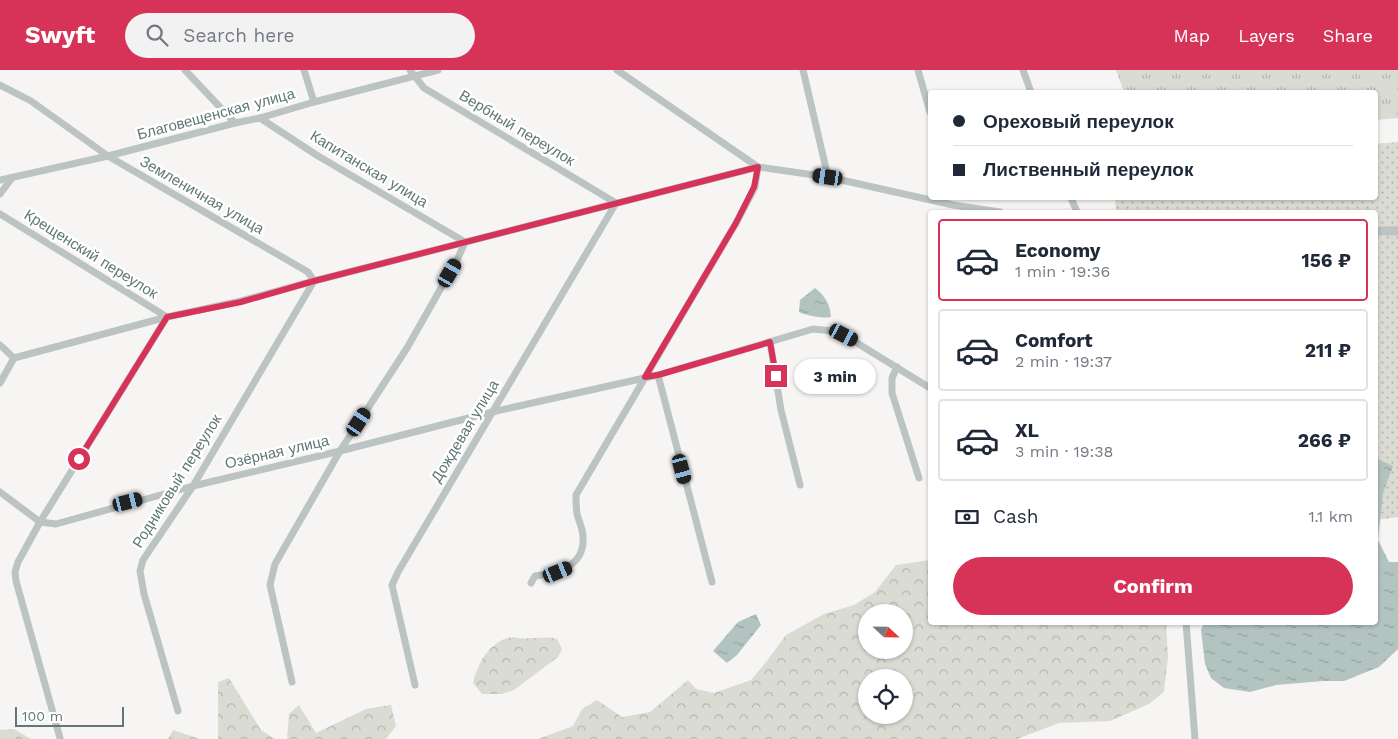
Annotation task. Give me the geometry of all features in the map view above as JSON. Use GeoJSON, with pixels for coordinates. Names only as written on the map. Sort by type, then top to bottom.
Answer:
{"type":"FeatureCollection","features":[{"type":"Feature","properties":{"kind":"street"},"geometry":{"type":"LineString","coordinates":[[185,70],[235,123]]}},
{"type":"Feature","properties":{"kind":"street"},"geometry":{"type":"LineString","coordinates":[[304,70],[314,102]]}},
{"type":"Feature","properties":{"kind":"street","name":"Благовещенская улица"},"geometry":{"type":"LineString","coordinates":[[0,180],[108,156],[260,118],[412,73],[438,70]]}},
{"type":"Feature","properties":{"kind":"street"},"geometry":{"type":"LineString","coordinates":[[617,70],[758,167]]}},
{"type":"Feature","properties":{"kind":"street"},"geometry":{"type":"LineString","coordinates":[[802,70],[828,177]]}},
{"type":"Feature","properties":{"kind":"street"},"geometry":{"type":"LineString","coordinates":[[918,70],[928,105]]}},
{"type":"Feature","properties":{"kind":"street"},"geometry":{"type":"LineString","coordinates":[[1022,70],[1030,90]]}},
{"type":"Feature","properties":{"kind":"street","name":"Вербный переулок"},"geometry":{"type":"LineString","coordinates":[[412,73],[424,88],[616,203]]}},
{"type":"Feature","properties":{"kind":"street","name":"Земленичная улица"},"geometry":{"type":"LineString","coordinates":[[0,85],[30,101],[108,156],[308,272],[314,281]]}},
{"type":"Feature","properties":{"kind":"street","name":"Капитанская улица"},"geometry":{"type":"LineString","coordinates":[[260,118],[318,156],[464,242]]}},
{"type":"Feature","properties":{"kind":"street"},"geometry":{"type":"LineString","coordinates":[[531,583],[535,576],[558,572],[568,568],[578,557],[583,538],[577,513],[576,495],[736,223],[754,187],[758,167]]}},
{"type":"Feature","properties":{"kind":"street"},"geometry":{"type":"LineString","coordinates":[[0,384],[14,358],[167,317],[241,302],[314,281],[758,167],[828,177],[928,196]]}},
{"type":"Feature","properties":{"kind":"street"},"geometry":{"type":"LineString","coordinates":[[0,194],[12,178]]}},
{"type":"Feature","properties":{"kind":"street"},"geometry":{"type":"LineString","coordinates":[[952,201],[991,210]]}},
{"type":"Feature","properties":{"kind":"street","name":"Дождевая улица"},"geometry":{"type":"LineString","coordinates":[[415,685],[392,585],[616,203]]}},
{"type":"Feature","properties":{"kind":"street","name":"Крещенский переулок"},"geometry":{"type":"LineString","coordinates":[[0,214],[167,317]]}},
{"type":"Feature","properties":{"kind":"street"},"geometry":{"type":"LineString","coordinates":[[1378,231],[1398,231]]}},
{"type":"Feature","properties":{"kind":"street"},"geometry":{"type":"LineString","coordinates":[[292,682],[270,585],[272,574],[283,549],[340,451],[408,348],[458,258],[464,242]]}},
{"type":"Feature","properties":{"kind":"street","name":"Родниковый переулок"},"geometry":{"type":"LineString","coordinates":[[178,712],[144,594],[140,571],[150,549],[193,486],[314,281]]}},
{"type":"Feature","properties":{"kind":"street"},"geometry":{"type":"LineString","coordinates":[[60,738],[16,582],[15,572],[18,562],[40,522],[167,317]]}},
{"type":"Feature","properties":{"kind":"street","name":"Озёрная улица"},"geometry":{"type":"LineString","coordinates":[[40,522],[56,524],[128,502],[492,412],[658,375],[813,329],[833,331],[856,341],[928,387]]}},
{"type":"Feature","properties":{"kind":"street"},"geometry":{"type":"LineString","coordinates":[[770,342],[781,410],[800,484]]}},
{"type":"Feature","properties":{"kind":"street"},"geometry":{"type":"LineString","coordinates":[[0,345],[14,358]]}},
{"type":"Feature","properties":{"kind":"street"},"geometry":{"type":"LineString","coordinates":[[897,367],[892,378],[892,393],[919,478]]}},
{"type":"Feature","properties":{"kind":"street"},"geometry":{"type":"LineString","coordinates":[[658,375],[712,582]]}},
{"type":"Feature","properties":{"kind":"street"},"geometry":{"type":"LineString","coordinates":[[0,492],[40,522]]}},
{"type":"Feature","properties":{"kind":"street"},"geometry":{"type":"LineString","coordinates":[[1186,625],[1195,739]]}},
{"type":"Feature","properties":{"kind":"green space"},"geometry":{"type":"Polygon","coordinates":[[[1116,70],[1398,70],[1398,118],[1378,120],[1378,90],[1123,90],[1116,70]]]}},
{"type":"Feature","properties":{"kind":"green space"},"geometry":{"type":"Polygon","coordinates":[[[1398,142],[1398,517],[1378,520],[1378,210],[1116,210],[1115,200],[1378,200],[1378,144],[1398,142]]]}},
{"type":"Feature","properties":{"kind":"green space"},"geometry":{"type":"Polygon","coordinates":[[[928,560],[928,625],[1166,625],[1168,656],[1164,692],[1149,704],[1110,721],[1059,723],[1017,739],[538,739],[573,726],[582,709],[597,700],[622,717],[650,712],[688,680],[696,689],[714,693],[751,680],[786,635],[824,614],[854,605],[875,592],[896,565],[928,560]]]}},
{"type":"Feature","properties":{"kind":"green space"},"geometry":{"type":"Polygon","coordinates":[[[514,637],[557,639],[562,649],[558,657],[514,690],[502,694],[482,694],[473,683],[478,667],[492,647],[499,642],[514,637]]]}},
{"type":"Feature","properties":{"kind":"green space"},"geometry":{"type":"Polygon","coordinates":[[[229,678],[261,730],[275,739],[218,739],[218,682],[229,678]]]}},
{"type":"Feature","properties":{"kind":"green space"},"geometry":{"type":"Polygon","coordinates":[[[299,705],[316,733],[366,709],[391,705],[396,726],[386,739],[287,739],[289,714],[299,705]]]}},
{"type":"Feature","properties":{"kind":"green space"},"geometry":{"type":"Polygon","coordinates":[[[14,729],[31,739],[0,739],[0,730],[14,729]]]}},
{"type":"Feature","properties":{"kind":"green space"},"geometry":{"type":"Polygon","coordinates":[[[173,730],[200,739],[168,739],[173,730]]]}},
{"type":"Feature","properties":{"kind":"water"},"geometry":{"type":"Polygon","coordinates":[[[815,288],[826,301],[831,317],[799,312],[800,300],[815,288]]]}},
{"type":"Feature","properties":{"kind":"water"},"geometry":{"type":"Polygon","coordinates":[[[1378,459],[1393,466],[1383,493],[1378,540],[1378,459]]]}},
{"type":"Feature","properties":{"kind":"water"},"geometry":{"type":"Polygon","coordinates":[[[1378,540],[1389,562],[1398,562],[1398,649],[1379,667],[1344,681],[1276,685],[1250,692],[1224,688],[1211,678],[1205,664],[1201,630],[1203,625],[1378,625],[1378,540]]]}},
{"type":"Feature","properties":{"kind":"water"},"geometry":{"type":"Polygon","coordinates":[[[756,614],[761,625],[737,655],[727,663],[713,651],[738,622],[756,614]]]}},
{"type":"Feature","properties":{"kind":"route"},"geometry":{"type":"LineString","coordinates":[[79,459],[167,317],[241,302],[314,281],[758,167],[754,187],[736,223],[645,377],[658,375],[770,342],[776,376]]}}]}
